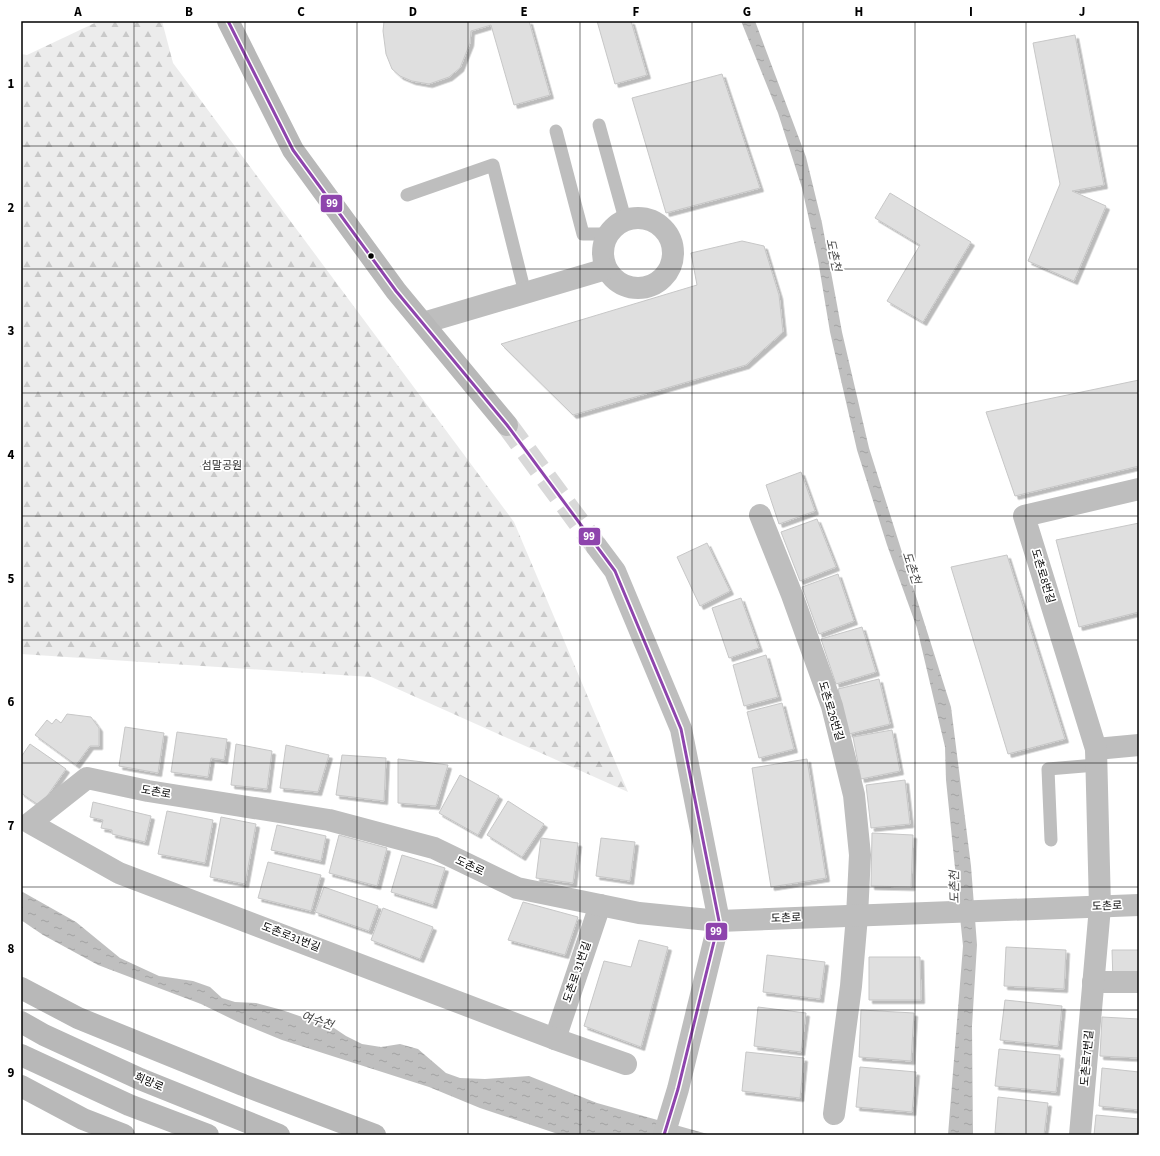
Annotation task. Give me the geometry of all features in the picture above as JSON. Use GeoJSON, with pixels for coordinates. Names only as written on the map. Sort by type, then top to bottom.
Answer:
{"type":"FeatureCollection","features":[{"type":"Feature","properties":{"kind":"main road"},"geometry":{"type":"LineString","coordinates":[[228,21],[293,150],[396,291],[507,425]]}},
{"type":"Feature","properties":{"kind":"main road"},"geometry":{"type":"LineString","coordinates":[[21,988],[78,1018],[243,1085],[375,1135]]}},
{"type":"Feature","properties":{"kind":"main road","name":"희망로"},"geometry":{"type":"LineString","coordinates":[[21,1022],[44,1035],[140,1079],[279,1135]]}},
{"type":"Feature","properties":{"kind":"main road"},"geometry":{"type":"LineString","coordinates":[[21,1055],[129,1104],[208,1135]]}},
{"type":"Feature","properties":{"kind":"main road"},"geometry":{"type":"LineString","coordinates":[[21,1086],[83,1119],[124,1135]]}},
{"type":"Feature","properties":{"kind":"street"},"geometry":{"type":"LineString","coordinates":[[637,217],[649,218],[660,224],[668,233],[672,243],[674,255],[671,266],[665,276],[656,284],[640,288],[623,285],[613,278],[606,269],[603,252],[607,234],[615,225],[625,219],[637,217]]}},
{"type":"Feature","properties":{"kind":"street"},"geometry":{"type":"LineString","coordinates":[[423,323],[606,269]]}},
{"type":"Feature","properties":{"kind":"street","name":"도촌로8번길"},"geometry":{"type":"LineString","coordinates":[[1100,907],[1096,757],[1024,516],[1139,489]]}},
{"type":"Feature","properties":{"kind":"street","name":"도촌로26번길"},"geometry":{"type":"LineString","coordinates":[[760,515],[792,596],[832,706],[854,795],[860,855],[857,916]]}},
{"type":"Feature","properties":{"kind":"street"},"geometry":{"type":"LineString","coordinates":[[597,547],[614,572],[681,729],[718,921],[678,1089],[664,1135]]}},
{"type":"Feature","properties":{"kind":"street"},"geometry":{"type":"LineString","coordinates":[[1096,757],[1139,745]]}},
{"type":"Feature","properties":{"kind":"street","name":"도촌로"},"geometry":{"type":"LineString","coordinates":[[87,778],[148,791],[329,820],[434,848],[517,888],[639,913],[718,921],[1139,905]]}},
{"type":"Feature","properties":{"kind":"street","name":"도촌로31번길"},"geometry":{"type":"LineString","coordinates":[[87,778],[30,823],[119,873],[555,1039],[626,1064]]}},
{"type":"Feature","properties":{"kind":"street","name":"도촌로 31번길"},"geometry":{"type":"LineString","coordinates":[[555,1039],[600,905]]}},
{"type":"Feature","properties":{"kind":"street","name":"도촌로7번길"},"geometry":{"type":"LineString","coordinates":[[1080,1135],[1100,907]]}},
{"type":"Feature","properties":{"kind":"street"},"geometry":{"type":"LineString","coordinates":[[834,1114],[851,986],[857,916]]}},
{"type":"Feature","properties":{"kind":"street"},"geometry":{"type":"LineString","coordinates":[[1094,982],[1139,982]]}},
{"type":"Feature","properties":{"kind":"lane"},"geometry":{"type":"LineString","coordinates":[[599,125],[625,219]]}},
{"type":"Feature","properties":{"kind":"lane"},"geometry":{"type":"LineString","coordinates":[[556,131],[583,234],[607,234]]}},
{"type":"Feature","properties":{"kind":"lane"},"geometry":{"type":"LineString","coordinates":[[407,195],[493,165],[525,293]]}},
{"type":"Feature","properties":{"kind":"lane"},"geometry":{"type":"LineString","coordinates":[[1051,840],[1048,769],[1096,757]]}},
{"type":"Feature","properties":{"kind":"green space","name":"섬말공원"},"geometry":{"type":"Polygon","coordinates":[[[99,21],[162,21],[173,63],[514,522],[628,792],[371,677],[21,654],[21,54],[27,55],[99,21]]]}},
{"type":"Feature","properties":{"kind":"water"},"geometry":{"type":"Polygon","coordinates":[[[741,21],[755,21],[806,157],[822,223],[842,332],[869,448],[951,707],[971,866],[977,945],[972,1026],[973,1135],[948,1135],[963,946],[946,780],[945,747],[917,628],[887,545],[857,450],[830,332],[818,260],[802,188],[778,113],[741,21]]]}},
{"type":"Feature","properties":{"kind":"water"},"geometry":{"type":"Polygon","coordinates":[[[21,891],[76,922],[120,958],[159,976],[193,981],[210,987],[222,998],[235,1002],[256,1003],[282,1010],[334,1028],[362,1044],[381,1047],[400,1044],[418,1049],[446,1073],[460,1078],[485,1079],[529,1076],[597,1103],[711,1135],[561,1135],[480,1108],[429,1087],[282,1040],[238,1022],[201,1004],[98,965],[43,935],[21,920],[21,891]]]}},
{"type":"Feature","properties":{"kind":"building"},"geometry":{"type":"Polygon","coordinates":[[[384,21],[529,21],[550,95],[514,105],[491,25],[471,31],[470,43],[460,68],[449,77],[429,84],[412,81],[400,76],[392,69],[386,54],[383,31],[384,21]]]}},
{"type":"Feature","properties":{"kind":"building"},"geometry":{"type":"Polygon","coordinates":[[[597,21],[631,21],[647,75],[615,84],[597,21]]]}},
{"type":"Feature","properties":{"kind":"building"},"geometry":{"type":"Polygon","coordinates":[[[1075,35],[1104,185],[1072,191],[1106,206],[1074,281],[1028,261],[1060,184],[1033,43],[1075,35]]]}},
{"type":"Feature","properties":{"kind":"building"},"geometry":{"type":"Polygon","coordinates":[[[722,74],[760,188],[666,213],[632,98],[722,74]]]}},
{"type":"Feature","properties":{"kind":"building"},"geometry":{"type":"Polygon","coordinates":[[[890,193],[971,242],[923,322],[887,301],[920,245],[875,218],[890,193]]]}},
{"type":"Feature","properties":{"kind":"building"},"geometry":{"type":"Polygon","coordinates":[[[742,241],[764,246],[779,295],[783,332],[746,365],[573,415],[501,344],[697,285],[691,253],[742,241]]]}},
{"type":"Feature","properties":{"kind":"building"},"geometry":{"type":"Polygon","coordinates":[[[1139,380],[1139,466],[1015,496],[986,412],[1139,380]]]}},
{"type":"Feature","properties":{"kind":"building"},"geometry":{"type":"Polygon","coordinates":[[[801,472],[815,511],[779,524],[766,485],[801,472]]]}},
{"type":"Feature","properties":{"kind":"building"},"geometry":{"type":"Polygon","coordinates":[[[817,519],[836,567],[800,581],[781,532],[817,519]]]}},
{"type":"Feature","properties":{"kind":"building"},"geometry":{"type":"Polygon","coordinates":[[[1139,523],[1139,612],[1079,627],[1056,540],[1139,523]]]}},
{"type":"Feature","properties":{"kind":"building"},"geometry":{"type":"Polygon","coordinates":[[[707,543],[730,591],[700,606],[677,557],[707,543]]]}},
{"type":"Feature","properties":{"kind":"building"},"geometry":{"type":"Polygon","coordinates":[[[1007,555],[1065,739],[1008,754],[951,567],[1007,555]]]}},
{"type":"Feature","properties":{"kind":"building"},"geometry":{"type":"Polygon","coordinates":[[[838,574],[854,621],[819,634],[802,587],[838,574]]]}},
{"type":"Feature","properties":{"kind":"building"},"geometry":{"type":"Polygon","coordinates":[[[741,598],[759,648],[729,658],[712,608],[741,598]]]}},
{"type":"Feature","properties":{"kind":"building"},"geometry":{"type":"Polygon","coordinates":[[[862,627],[876,672],[836,684],[821,639],[862,627]]]}},
{"type":"Feature","properties":{"kind":"building"},"geometry":{"type":"Polygon","coordinates":[[[766,655],[778,697],[744,706],[733,665],[766,655]]]}},
{"type":"Feature","properties":{"kind":"building"},"geometry":{"type":"Polygon","coordinates":[[[879,679],[890,724],[849,734],[838,689],[879,679]]]}},
{"type":"Feature","properties":{"kind":"building"},"geometry":{"type":"Polygon","coordinates":[[[782,703],[794,749],[759,758],[747,712],[782,703]]]}},
{"type":"Feature","properties":{"kind":"building"},"geometry":{"type":"Polygon","coordinates":[[[67,714],[91,717],[99,728],[99,746],[90,746],[76,765],[35,735],[47,720],[52,724],[56,719],[61,723],[67,714]]]}},
{"type":"Feature","properties":{"kind":"building"},"geometry":{"type":"Polygon","coordinates":[[[125,727],[164,733],[158,773],[119,766],[125,727]]]}},
{"type":"Feature","properties":{"kind":"building"},"geometry":{"type":"Polygon","coordinates":[[[892,730],[900,771],[861,779],[853,737],[892,730]]]}},
{"type":"Feature","properties":{"kind":"building"},"geometry":{"type":"Polygon","coordinates":[[[177,732],[227,739],[224,760],[211,758],[208,777],[171,772],[177,732]]]}},
{"type":"Feature","properties":{"kind":"building"},"geometry":{"type":"Polygon","coordinates":[[[30,744],[66,769],[40,806],[21,793],[21,757],[30,744]]]}},
{"type":"Feature","properties":{"kind":"building"},"geometry":{"type":"Polygon","coordinates":[[[236,744],[272,751],[267,789],[231,785],[236,744]]]}},
{"type":"Feature","properties":{"kind":"building"},"geometry":{"type":"Polygon","coordinates":[[[286,745],[329,755],[318,792],[280,788],[286,745]]]}},
{"type":"Feature","properties":{"kind":"building"},"geometry":{"type":"Polygon","coordinates":[[[342,755],[386,758],[384,801],[336,795],[342,755]]]}},
{"type":"Feature","properties":{"kind":"building"},"geometry":{"type":"Polygon","coordinates":[[[398,759],[448,765],[436,806],[398,803],[398,759]]]}},
{"type":"Feature","properties":{"kind":"building"},"geometry":{"type":"Polygon","coordinates":[[[807,759],[826,878],[771,887],[752,768],[807,759]]]}},
{"type":"Feature","properties":{"kind":"building"},"geometry":{"type":"Polygon","coordinates":[[[460,775],[499,796],[478,835],[439,813],[460,775]]]}},
{"type":"Feature","properties":{"kind":"building"},"geometry":{"type":"Polygon","coordinates":[[[905,780],[910,824],[871,828],[866,785],[905,780]]]}},
{"type":"Feature","properties":{"kind":"building"},"geometry":{"type":"Polygon","coordinates":[[[508,801],[544,824],[522,857],[487,835],[508,801]]]}},
{"type":"Feature","properties":{"kind":"building"},"geometry":{"type":"Polygon","coordinates":[[[93,802],[151,816],[145,842],[112,834],[112,830],[101,828],[103,820],[90,817],[93,802]]]}},
{"type":"Feature","properties":{"kind":"building"},"geometry":{"type":"Polygon","coordinates":[[[167,811],[213,820],[205,863],[158,854],[167,811]]]}},
{"type":"Feature","properties":{"kind":"building"},"geometry":{"type":"Polygon","coordinates":[[[221,817],[256,824],[245,884],[210,877],[221,817]]]}},
{"type":"Feature","properties":{"kind":"building"},"geometry":{"type":"Polygon","coordinates":[[[277,825],[326,836],[321,861],[271,850],[277,825]]]}},
{"type":"Feature","properties":{"kind":"building"},"geometry":{"type":"Polygon","coordinates":[[[872,833],[913,835],[911,887],[871,886],[872,833]]]}},
{"type":"Feature","properties":{"kind":"building"},"geometry":{"type":"Polygon","coordinates":[[[339,835],[387,848],[377,886],[329,873],[339,835]]]}},
{"type":"Feature","properties":{"kind":"building"},"geometry":{"type":"Polygon","coordinates":[[[541,838],[578,843],[573,883],[536,878],[541,838]]]}},
{"type":"Feature","properties":{"kind":"building"},"geometry":{"type":"Polygon","coordinates":[[[601,838],[635,842],[630,881],[596,876],[601,838]]]}},
{"type":"Feature","properties":{"kind":"building"},"geometry":{"type":"Polygon","coordinates":[[[402,855],[445,868],[433,905],[391,892],[402,855]]]}},
{"type":"Feature","properties":{"kind":"building"},"geometry":{"type":"Polygon","coordinates":[[[268,862],[321,875],[311,911],[258,898],[268,862]]]}},
{"type":"Feature","properties":{"kind":"building"},"geometry":{"type":"Polygon","coordinates":[[[324,887],[378,906],[369,931],[315,912],[324,887]]]}},
{"type":"Feature","properties":{"kind":"building"},"geometry":{"type":"Polygon","coordinates":[[[523,902],[578,917],[565,955],[508,940],[523,902]]]}},
{"type":"Feature","properties":{"kind":"building"},"geometry":{"type":"Polygon","coordinates":[[[383,908],[433,927],[420,959],[371,940],[383,908]]]}},
{"type":"Feature","properties":{"kind":"building"},"geometry":{"type":"Polygon","coordinates":[[[639,940],[668,947],[641,1047],[584,1026],[604,961],[631,967],[639,940]]]}},
{"type":"Feature","properties":{"kind":"building"},"geometry":{"type":"Polygon","coordinates":[[[1006,947],[1066,950],[1064,989],[1004,986],[1006,947]]]}},
{"type":"Feature","properties":{"kind":"building"},"geometry":{"type":"Polygon","coordinates":[[[1112,950],[1139,950],[1139,981],[1113,982],[1112,950]]]}},
{"type":"Feature","properties":{"kind":"building"},"geometry":{"type":"Polygon","coordinates":[[[767,955],[825,962],[820,999],[763,992],[767,955]]]}},
{"type":"Feature","properties":{"kind":"building"},"geometry":{"type":"Polygon","coordinates":[[[869,957],[920,957],[921,1000],[869,1000],[869,957]]]}},
{"type":"Feature","properties":{"kind":"building"},"geometry":{"type":"Polygon","coordinates":[[[1005,1000],[1062,1006],[1058,1046],[1000,1040],[1005,1000]]]}},
{"type":"Feature","properties":{"kind":"building"},"geometry":{"type":"Polygon","coordinates":[[[758,1007],[806,1013],[801,1052],[754,1046],[758,1007]]]}},
{"type":"Feature","properties":{"kind":"building"},"geometry":{"type":"Polygon","coordinates":[[[861,1010],[914,1013],[911,1061],[859,1057],[861,1010]]]}},
{"type":"Feature","properties":{"kind":"building"},"geometry":{"type":"Polygon","coordinates":[[[1102,1017],[1139,1019],[1139,1058],[1100,1056],[1102,1017]]]}},
{"type":"Feature","properties":{"kind":"building"},"geometry":{"type":"Polygon","coordinates":[[[999,1049],[1060,1055],[1056,1092],[995,1086],[999,1049]]]}},
{"type":"Feature","properties":{"kind":"building"},"geometry":{"type":"Polygon","coordinates":[[[746,1052],[804,1058],[800,1098],[742,1091],[746,1052]]]}},
{"type":"Feature","properties":{"kind":"building"},"geometry":{"type":"Polygon","coordinates":[[[860,1067],[916,1072],[912,1112],[856,1107],[860,1067]]]}},
{"type":"Feature","properties":{"kind":"building"},"geometry":{"type":"Polygon","coordinates":[[[1102,1068],[1139,1072],[1139,1110],[1099,1106],[1102,1068]]]}},
{"type":"Feature","properties":{"kind":"building"},"geometry":{"type":"Polygon","coordinates":[[[998,1097],[1048,1103],[1044,1135],[1013,1135],[995,1133],[998,1097]]]}},
{"type":"Feature","properties":{"kind":"building"},"geometry":{"type":"Polygon","coordinates":[[[1096,1115],[1139,1119],[1139,1135],[1094,1135],[1096,1115]]]}},
{"type":"Feature","properties":{"kind":"tunnel"},"geometry":{"type":"LineString","coordinates":[[507,425],[597,547]]}},
{"type":"Feature","properties":{"kind":"transit line","name":"99"},"geometry":{"type":"LineString","coordinates":[[228,21],[293,150],[396,291],[507,425],[615,571],[681,729],[719,921],[678,1089],[664,1135]]}},
{"type":"Feature","properties":{"kind":"water label","name":"도촌천"},"geometry":{"type":"Point","coordinates":[833,255]}},
{"type":"Feature","properties":{"kind":"water label","name":"도촌천"},"geometry":{"type":"Point","coordinates":[911,568]}},
{"type":"Feature","properties":{"kind":"water label","name":"도촌천"},"geometry":{"type":"Point","coordinates":[955,887]}},
{"type":"Feature","properties":{"kind":"water label","name":"여수천"},"geometry":{"type":"Point","coordinates":[317,1021]}}]}
